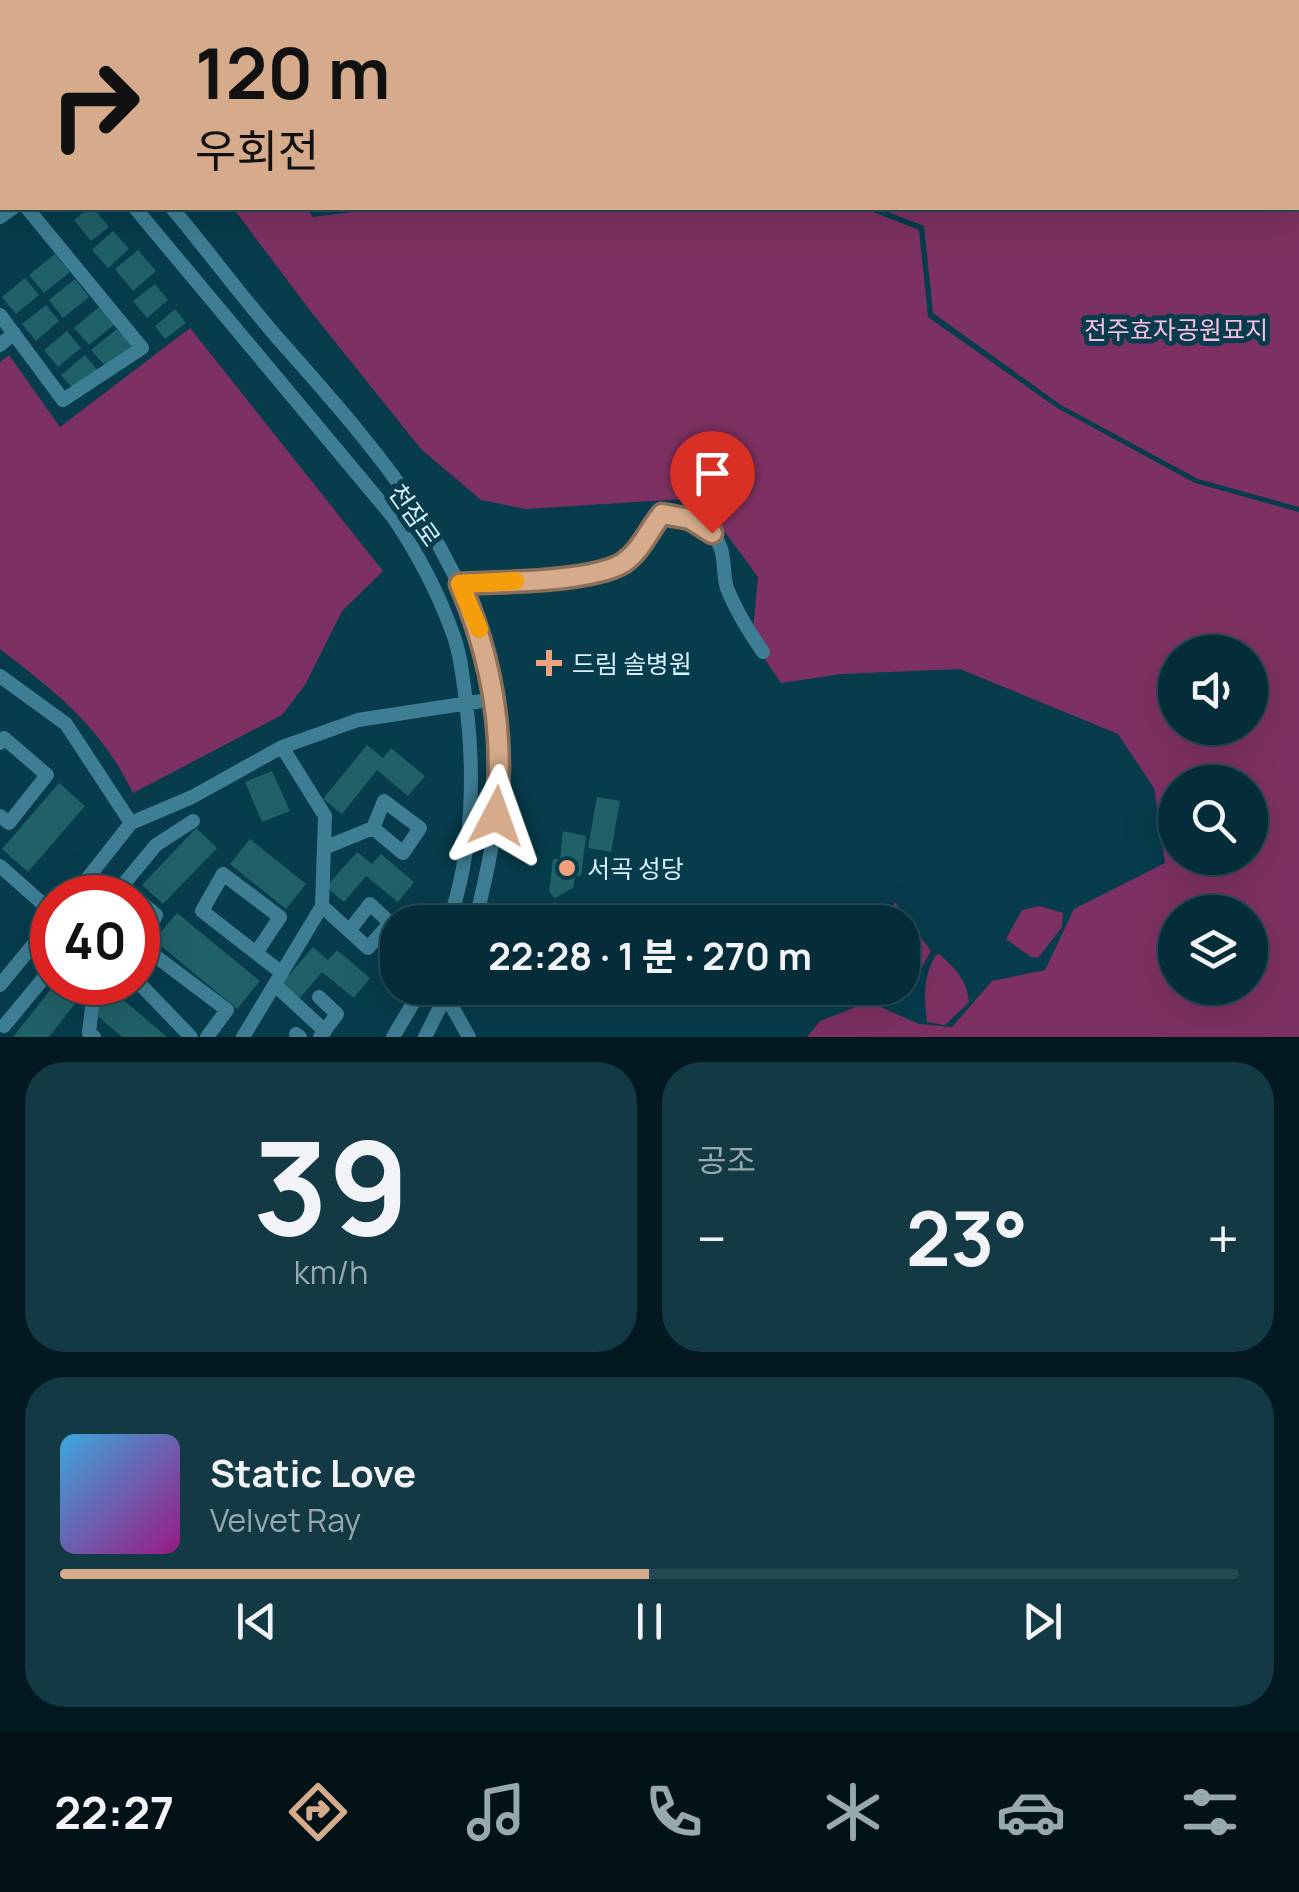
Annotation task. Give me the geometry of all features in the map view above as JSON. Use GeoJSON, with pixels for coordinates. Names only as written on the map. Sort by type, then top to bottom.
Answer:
{"type":"FeatureCollection","features":[{"type":"Feature","properties":{"kind":"street"},"geometry":{"type":"LineString","coordinates":[[0,315],[63,400],[142,348],[29,210]]}},
{"type":"Feature","properties":{"kind":"street","name":"천잠로"},"geometry":{"type":"LineString","coordinates":[[137,210],[393,518],[436,591],[454,638],[474,764],[466,857],[453,905]]}},
{"type":"Feature","properties":{"kind":"street","name":"천잠로"},"geometry":{"type":"LineString","coordinates":[[174,210],[279,340],[340,407],[403,490],[460,584],[480,632],[495,699],[500,776],[492,856],[479,905]]}},
{"type":"Feature","properties":{"kind":"street"},"geometry":{"type":"LineString","coordinates":[[0,344],[14,334]]}},
{"type":"Feature","properties":{"kind":"street"},"geometry":{"type":"LineString","coordinates":[[460,584],[610,570],[643,544],[662,514],[690,519],[712,533],[721,548],[726,586],[763,652]]}},
{"type":"Feature","properties":{"kind":"street"},"geometry":{"type":"LineString","coordinates":[[0,676],[66,724],[131,823]]}},
{"type":"Feature","properties":{"kind":"street"},"geometry":{"type":"LineString","coordinates":[[90,875],[131,823],[192,797],[282,746],[358,720],[495,699]]}},
{"type":"Feature","properties":{"kind":"street"},"geometry":{"type":"LineString","coordinates":[[0,743],[4,738],[48,774],[9,823],[0,816]]}},
{"type":"Feature","properties":{"kind":"street"},"geometry":{"type":"LineString","coordinates":[[243,1037],[322,906],[326,816],[282,746]]}},
{"type":"Feature","properties":{"kind":"street"},"geometry":{"type":"LineString","coordinates":[[130,875],[156,845],[193,821]]}},
{"type":"Feature","properties":{"kind":"street"},"geometry":{"type":"LineString","coordinates":[[324,848],[373,828]]}},
{"type":"Feature","properties":{"kind":"street"},"geometry":{"type":"LineString","coordinates":[[0,866],[30,893]]}},
{"type":"Feature","properties":{"kind":"street"},"geometry":{"type":"LineString","coordinates":[[256,954],[280,917],[222,874],[202,911],[256,954],[322,1034],[337,1014],[319,997]]}},
{"type":"Feature","properties":{"kind":"street"},"geometry":{"type":"LineString","coordinates":[[322,906],[348,930]]}},
{"type":"Feature","properties":{"kind":"street"},"geometry":{"type":"LineString","coordinates":[[0,985],[30,949]]}},
{"type":"Feature","properties":{"kind":"street"},"geometry":{"type":"LineString","coordinates":[[160,965],[227,1010],[207,1037]]}},
{"type":"Feature","properties":{"kind":"street"},"geometry":{"type":"LineString","coordinates":[[4,1026],[30,995]]}},
{"type":"Feature","properties":{"kind":"street"},"geometry":{"type":"LineString","coordinates":[[92,1005],[89,1032],[94,1037]]}},
{"type":"Feature","properties":{"kind":"street"},"geometry":{"type":"LineString","coordinates":[[160,1005],[191,1037]]}},
{"type":"Feature","properties":{"kind":"street"},"geometry":{"type":"LineString","coordinates":[[393,1037],[412,1005]]}},
{"type":"Feature","properties":{"kind":"street"},"geometry":{"type":"LineString","coordinates":[[425,1037],[441,1005]]}},
{"type":"Feature","properties":{"kind":"street"},"geometry":{"type":"LineString","coordinates":[[454,1005],[469,1037]]}},
{"type":"Feature","properties":{"kind":"green space"},"geometry":{"type":"Polygon","coordinates":[[[235,210],[308,210],[313,217],[367,210],[868,210],[919,230],[928,317],[1057,408],[1195,483],[1299,512],[1299,1037],[807,1037],[820,1021],[861,1005],[876,1005],[919,1024],[952,1027],[992,981],[1045,970],[1074,909],[1158,867],[1158,875],[1268,875],[1268,765],[1158,765],[1158,815],[1154,788],[1118,734],[960,669],[841,674],[781,683],[752,640],[758,577],[700,498],[526,509],[481,500],[421,449],[235,210]]]}},
{"type":"Feature","properties":{"kind":"green space","name":"전주효자공원묘지"},"geometry":{"type":"Polygon","coordinates":[[[883,210],[1299,210],[1299,507],[1198,479],[1061,405],[933,313],[924,226],[883,210]]]}},
{"type":"Feature","properties":{"kind":"green space"},"geometry":{"type":"Polygon","coordinates":[[[190,328],[383,571],[342,611],[305,685],[282,715],[133,793],[92,730],[0,649],[0,362],[9,355],[60,427],[190,328]]]}},
{"type":"Feature","properties":{"kind":"green space"},"geometry":{"type":"Polygon","coordinates":[[[1040,906],[1063,913],[1062,927],[1038,958],[1006,939],[1022,910],[1040,906]]]}},
{"type":"Feature","properties":{"kind":"green space"},"geometry":{"type":"Polygon","coordinates":[[[920,936],[931,951],[920,969],[920,936]]]}},
{"type":"Feature","properties":{"kind":"green space"},"geometry":{"type":"Polygon","coordinates":[[[939,954],[960,975],[969,1002],[945,1025],[927,1022],[926,1013],[926,980],[939,954]]]}},
{"type":"Feature","properties":{"kind":"building"},"geometry":{"type":"Polygon","coordinates":[[[86,210],[95,210],[109,227],[91,241],[74,220],[86,210]]]}},
{"type":"Feature","properties":{"kind":"building"},"geometry":{"type":"Polygon","coordinates":[[[113,231],[129,249],[108,268],[92,250],[113,231]]]}},
{"type":"Feature","properties":{"kind":"building"},"geometry":{"type":"Polygon","coordinates":[[[138,250],[156,271],[133,291],[115,269],[138,250]]]}},
{"type":"Feature","properties":{"kind":"building"},"geometry":{"type":"Polygon","coordinates":[[[55,254],[70,272],[44,293],[29,275],[55,254]]]}},
{"type":"Feature","properties":{"kind":"building"},"geometry":{"type":"Polygon","coordinates":[[[25,278],[39,295],[16,314],[2,297],[25,278]]]}},
{"type":"Feature","properties":{"kind":"building"},"geometry":{"type":"Polygon","coordinates":[[[75,279],[89,297],[63,318],[49,300],[75,279]]]}},
{"type":"Feature","properties":{"kind":"building"},"geometry":{"type":"Polygon","coordinates":[[[155,284],[168,300],[147,318],[133,301],[155,284]]]}},
{"type":"Feature","properties":{"kind":"building"},"geometry":{"type":"Polygon","coordinates":[[[46,305],[59,321],[36,341],[22,324],[46,305]]]}},
{"type":"Feature","properties":{"kind":"building"},"geometry":{"type":"Polygon","coordinates":[[[100,306],[115,324],[89,345],[74,328],[100,306]]]}},
{"type":"Feature","properties":{"kind":"building"},"geometry":{"type":"Polygon","coordinates":[[[175,309],[186,323],[165,339],[155,326],[175,309]]]}},
{"type":"Feature","properties":{"kind":"building"},"geometry":{"type":"Polygon","coordinates":[[[117,329],[132,346],[106,367],[91,350],[117,329]]]}},
{"type":"Feature","properties":{"kind":"building"},"geometry":{"type":"Polygon","coordinates":[[[67,331],[81,348],[58,367],[44,350],[67,331]]]}},
{"type":"Feature","properties":{"kind":"building"},"geometry":{"type":"Polygon","coordinates":[[[85,355],[99,372],[75,391],[61,375],[85,355]]]}},
{"type":"Feature","properties":{"kind":"building"},"geometry":{"type":"Polygon","coordinates":[[[367,745],[383,758],[391,748],[425,776],[408,796],[377,770],[342,814],[323,799],[367,745]]]}},
{"type":"Feature","properties":{"kind":"building"},"geometry":{"type":"Polygon","coordinates":[[[272,771],[290,811],[262,822],[245,782],[272,771]]]}},
{"type":"Feature","properties":{"kind":"building"},"geometry":{"type":"Polygon","coordinates":[[[59,783],[85,806],[28,872],[2,849],[59,783]]]}},
{"type":"Feature","properties":{"kind":"building","name":"서곡 성당"},"geometry":{"type":"Polygon","coordinates":[[[597,797],[620,801],[611,852],[588,848],[597,797]]]}},
{"type":"Feature","properties":{"kind":"building"},"geometry":{"type":"Polygon","coordinates":[[[196,828],[217,848],[163,904],[160,875],[151,875],[196,828]]]}},
{"type":"Feature","properties":{"kind":"building","name":"서곡 성당"},"geometry":{"type":"Polygon","coordinates":[[[563,831],[586,836],[581,876],[575,876],[573,888],[555,898],[549,892],[553,859],[560,859],[563,831]]]}},
{"type":"Feature","properties":{"kind":"building"},"geometry":{"type":"Polygon","coordinates":[[[250,839],[306,884],[286,909],[230,864],[250,839]]]}},
{"type":"Feature","properties":{"kind":"building"},"geometry":{"type":"Polygon","coordinates":[[[357,852],[372,864],[381,854],[414,882],[398,902],[366,876],[344,902],[326,887],[357,852]]]}},
{"type":"Feature","properties":{"kind":"building"},"geometry":{"type":"Polygon","coordinates":[[[177,913],[260,981],[237,1009],[160,945],[160,933],[177,913]]]}},
{"type":"Feature","properties":{"kind":"building"},"geometry":{"type":"Polygon","coordinates":[[[313,947],[328,960],[337,950],[370,978],[354,998],[322,972],[300,998],[282,983],[313,947]]]}},
{"type":"Feature","properties":{"kind":"building"},"geometry":{"type":"Polygon","coordinates":[[[38,1005],[74,1005],[49,1037],[13,1037],[38,1005]]]}},
{"type":"Feature","properties":{"kind":"building"},"geometry":{"type":"Polygon","coordinates":[[[101,1005],[129,1005],[167,1037],[122,1037],[94,1013],[101,1005]]]}},
{"type":"Feature","properties":{"kind":"slow traffic"},"geometry":{"type":"LineString","coordinates":[[479,629],[460,584],[515,581]]}},
{"type":"Feature","properties":{"kind":"place","name":"드림 솔병원"},"geometry":{"type":"Point","coordinates":[549,663]}},
{"type":"Feature","properties":{"kind":"place","name":"서곡 성당"},"geometry":{"type":"Point","coordinates":[567,868]}},
{"type":"Feature","properties":{"kind":"route"},"geometry":{"type":"LineString","coordinates":[[496,816],[500,776],[495,699],[480,632],[460,584],[610,570],[643,544],[662,514],[690,519],[712,533]]}}]}
